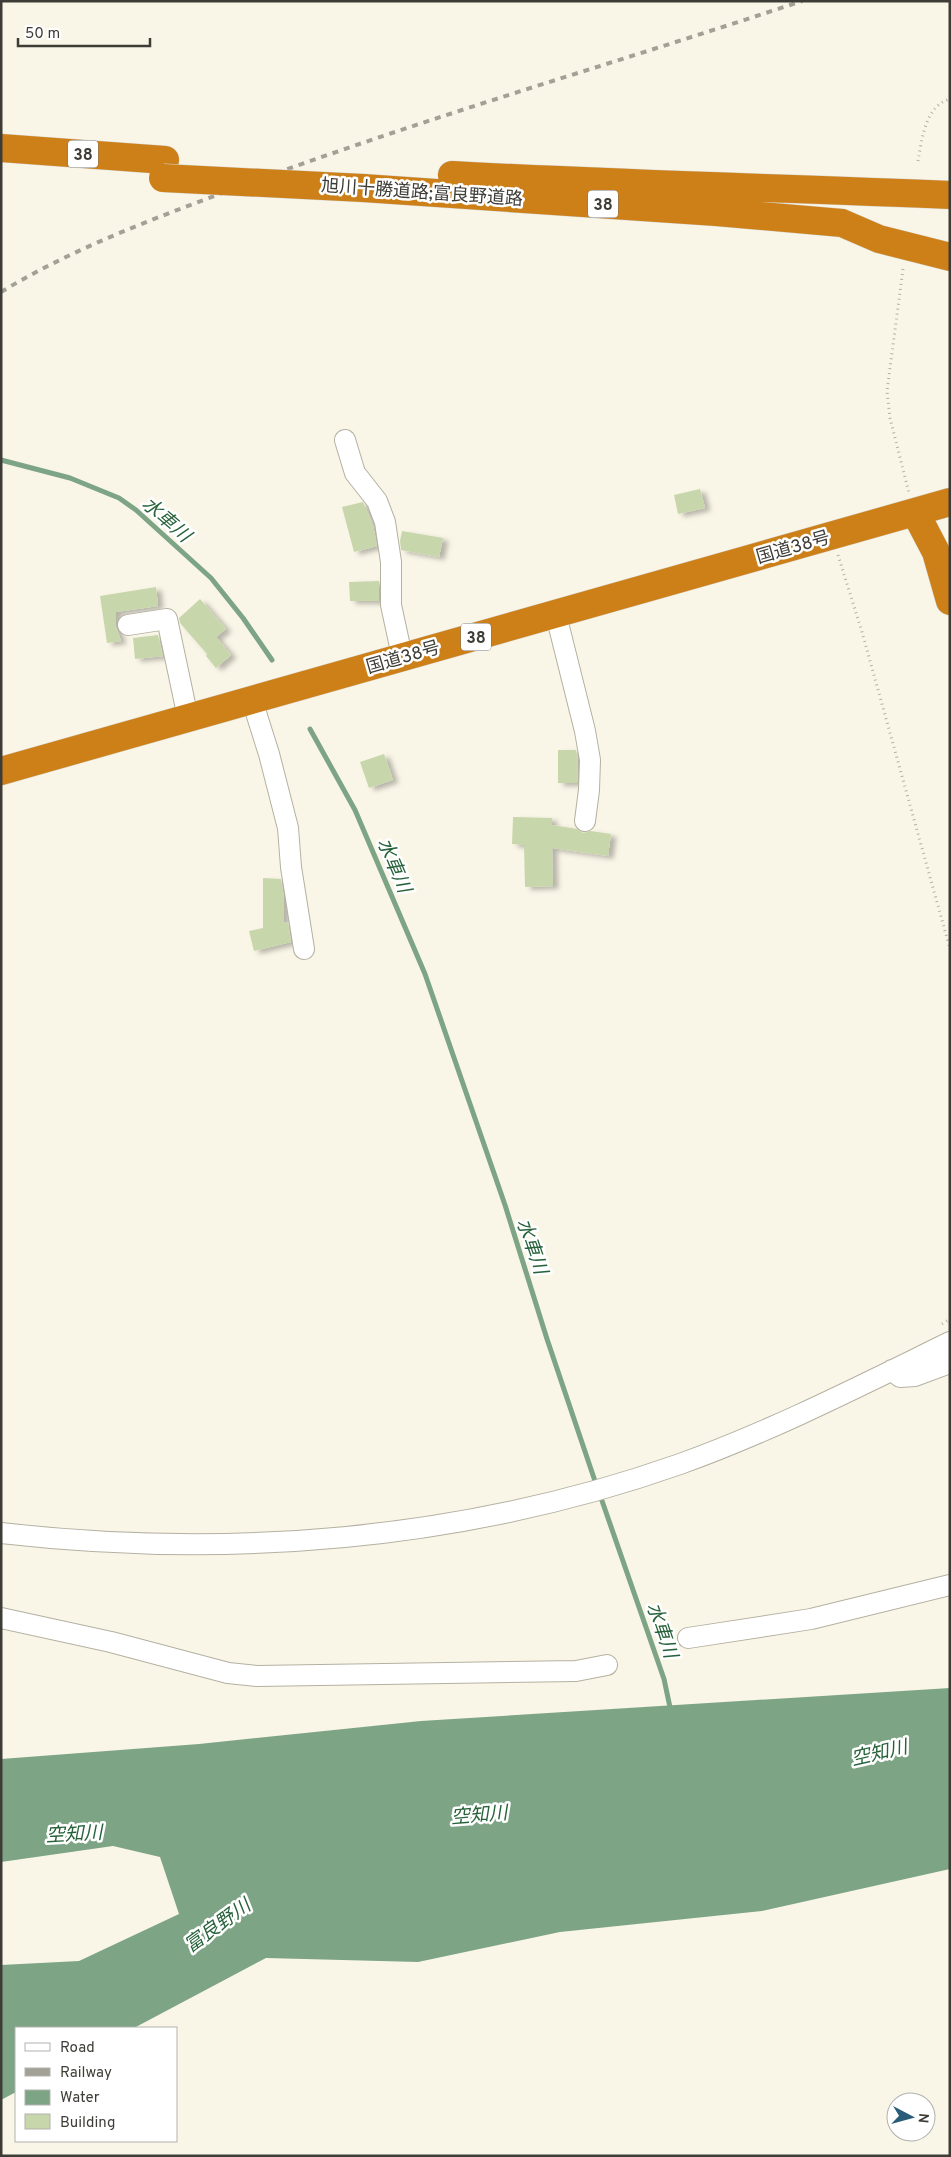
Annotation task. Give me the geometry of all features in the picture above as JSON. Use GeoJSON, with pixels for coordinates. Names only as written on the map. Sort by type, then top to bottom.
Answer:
{"type":"FeatureCollection","features":[{"type":"Feature","properties":{"kind":"highway","name":"旭川十勝道路;富良野道路"},"geometry":{"type":"LineString","coordinates":[[1,148],[164,169]]}},
{"type":"Feature","properties":{"kind":"highway","name":"旭川十勝道路;富良野道路"},"geometry":{"type":"LineString","coordinates":[[1,167],[164,169],[364,179],[791,188],[950,195]]}},
{"type":"Feature","properties":{"kind":"highway","name":"旭川十勝道路;富良野道路"},"geometry":{"type":"LineString","coordinates":[[364,179],[842,223],[879,239],[950,257]]}},
{"type":"Feature","properties":{"kind":"highway","name":"国道38号"},"geometry":{"type":"LineString","coordinates":[[1,771],[950,502]]}},
{"type":"Feature","properties":{"kind":"highway"},"geometry":{"type":"LineString","coordinates":[[915,512],[936,552],[950,601]]}},
{"type":"Feature","properties":{"kind":"street"},"geometry":{"type":"LineString","coordinates":[[345,440],[355,473],[377,501],[385,522],[391,562],[391,605],[402,656]]}},
{"type":"Feature","properties":{"kind":"street"},"geometry":{"type":"LineString","coordinates":[[556,615],[586,731],[590,760],[585,821]]}},
{"type":"Feature","properties":{"kind":"street"},"geometry":{"type":"LineString","coordinates":[[128,625],[168,619],[188,718]]}},
{"type":"Feature","properties":{"kind":"street"},"geometry":{"type":"LineString","coordinates":[[252,700],[269,754],[288,828],[291,867],[304,949]]}},
{"type":"Feature","properties":{"kind":"street"},"geometry":{"type":"LineString","coordinates":[[1,1533],[79,1542],[194,1545],[304,1541],[455,1524],[623,1483],[682,1464],[790,1418],[950,1342]]}},
{"type":"Feature","properties":{"kind":"street"},"geometry":{"type":"LineString","coordinates":[[892,1370],[900,1377],[915,1376],[950,1363]]}},
{"type":"Feature","properties":{"kind":"street"},"geometry":{"type":"LineString","coordinates":[[688,1638],[811,1619],[950,1584]]}},
{"type":"Feature","properties":{"kind":"street"},"geometry":{"type":"LineString","coordinates":[[1,1618],[111,1642],[228,1673],[257,1676],[576,1671],[607,1664]]}},
{"type":"Feature","properties":{"kind":"path"},"geometry":{"type":"LineString","coordinates":[[918,161],[924,129],[933,111],[944,101],[950,99]]}},
{"type":"Feature","properties":{"kind":"path"},"geometry":{"type":"LineString","coordinates":[[903,269],[887,391],[890,418],[903,473],[915,512]]}},
{"type":"Feature","properties":{"kind":"path"},"geometry":{"type":"LineString","coordinates":[[832,536],[862,632],[950,949]]}},
{"type":"Feature","properties":{"kind":"water"},"geometry":{"type":"Polygon","coordinates":[[[950,1688],[950,1869],[762,1911],[560,1932],[418,1962],[266,1958],[136,2027],[15,2027],[15,2093],[1,2100],[1,1965],[79,1961],[179,1914],[160,1857],[113,1846],[1,1862],[1,1759],[199,1744],[421,1721],[950,1688]]]}},
{"type":"Feature","properties":{"kind":"building"},"geometry":{"type":"Polygon","coordinates":[[[700,489],[705,508],[678,514],[674,495],[700,489]]]}},
{"type":"Feature","properties":{"kind":"building"},"geometry":{"type":"Polygon","coordinates":[[[363,502],[373,525],[377,546],[354,552],[342,507],[363,502]]]}},
{"type":"Feature","properties":{"kind":"building"},"geometry":{"type":"Polygon","coordinates":[[[402,531],[443,538],[439,557],[401,550],[402,531]]]}},
{"type":"Feature","properties":{"kind":"building"},"geometry":{"type":"Polygon","coordinates":[[[379,581],[379,601],[350,601],[349,582],[379,581]]]}},
{"type":"Feature","properties":{"kind":"building"},"geometry":{"type":"Polygon","coordinates":[[[156,587],[158,606],[116,612],[116,627],[121,641],[107,643],[100,596],[156,587]]]}},
{"type":"Feature","properties":{"kind":"building"},"geometry":{"type":"Polygon","coordinates":[[[200,599],[226,629],[216,637],[231,655],[216,668],[206,656],[207,654],[180,623],[179,618],[200,599]]]}},
{"type":"Feature","properties":{"kind":"building"},"geometry":{"type":"Polygon","coordinates":[[[158,635],[163,656],[135,659],[133,638],[158,635]]]}},
{"type":"Feature","properties":{"kind":"building"},"geometry":{"type":"Polygon","coordinates":[[[558,750],[576,750],[578,761],[577,783],[558,783],[558,750]]]}},
{"type":"Feature","properties":{"kind":"building"},"geometry":{"type":"Polygon","coordinates":[[[384,754],[393,780],[369,788],[360,762],[384,754]]]}},
{"type":"Feature","properties":{"kind":"building"},"geometry":{"type":"Polygon","coordinates":[[[513,817],[552,818],[552,825],[577,829],[583,833],[591,831],[611,834],[608,856],[552,848],[553,886],[525,887],[524,845],[512,844],[513,817]]]}},
{"type":"Feature","properties":{"kind":"building"},"geometry":{"type":"Polygon","coordinates":[[[263,878],[281,879],[284,897],[284,923],[288,922],[291,942],[254,951],[249,931],[263,928],[263,878]]]}},
{"type":"Feature","properties":{"kind":"waterway","name":"水車川"},"geometry":{"type":"LineString","coordinates":[[1,460],[70,478],[119,498],[136,510],[211,578],[243,618],[272,660]]}},
{"type":"Feature","properties":{"kind":"waterway","name":"水車川"},"geometry":{"type":"LineString","coordinates":[[310,729],[355,810],[425,974],[505,1205],[547,1339],[597,1487]]}},
{"type":"Feature","properties":{"kind":"waterway","name":"水車川"},"geometry":{"type":"LineString","coordinates":[[600,1495],[664,1679],[671,1712]]}},
{"type":"Feature","properties":{"kind":"railway"},"geometry":{"type":"LineString","coordinates":[[1,292],[30,275],[89,246],[244,185],[382,136],[802,1]]}},
{"type":"Feature","properties":{"kind":"water label","name":"空知川"},"geometry":{"type":"Point","coordinates":[879,1752]}},
{"type":"Feature","properties":{"kind":"water label","name":"空知川"},"geometry":{"type":"Point","coordinates":[479,1814]}},
{"type":"Feature","properties":{"kind":"water label","name":"空知川"},"geometry":{"type":"Point","coordinates":[74,1833]}},
{"type":"Feature","properties":{"kind":"water label","name":"富良野川"},"geometry":{"type":"Point","coordinates":[217,1925]}}]}
